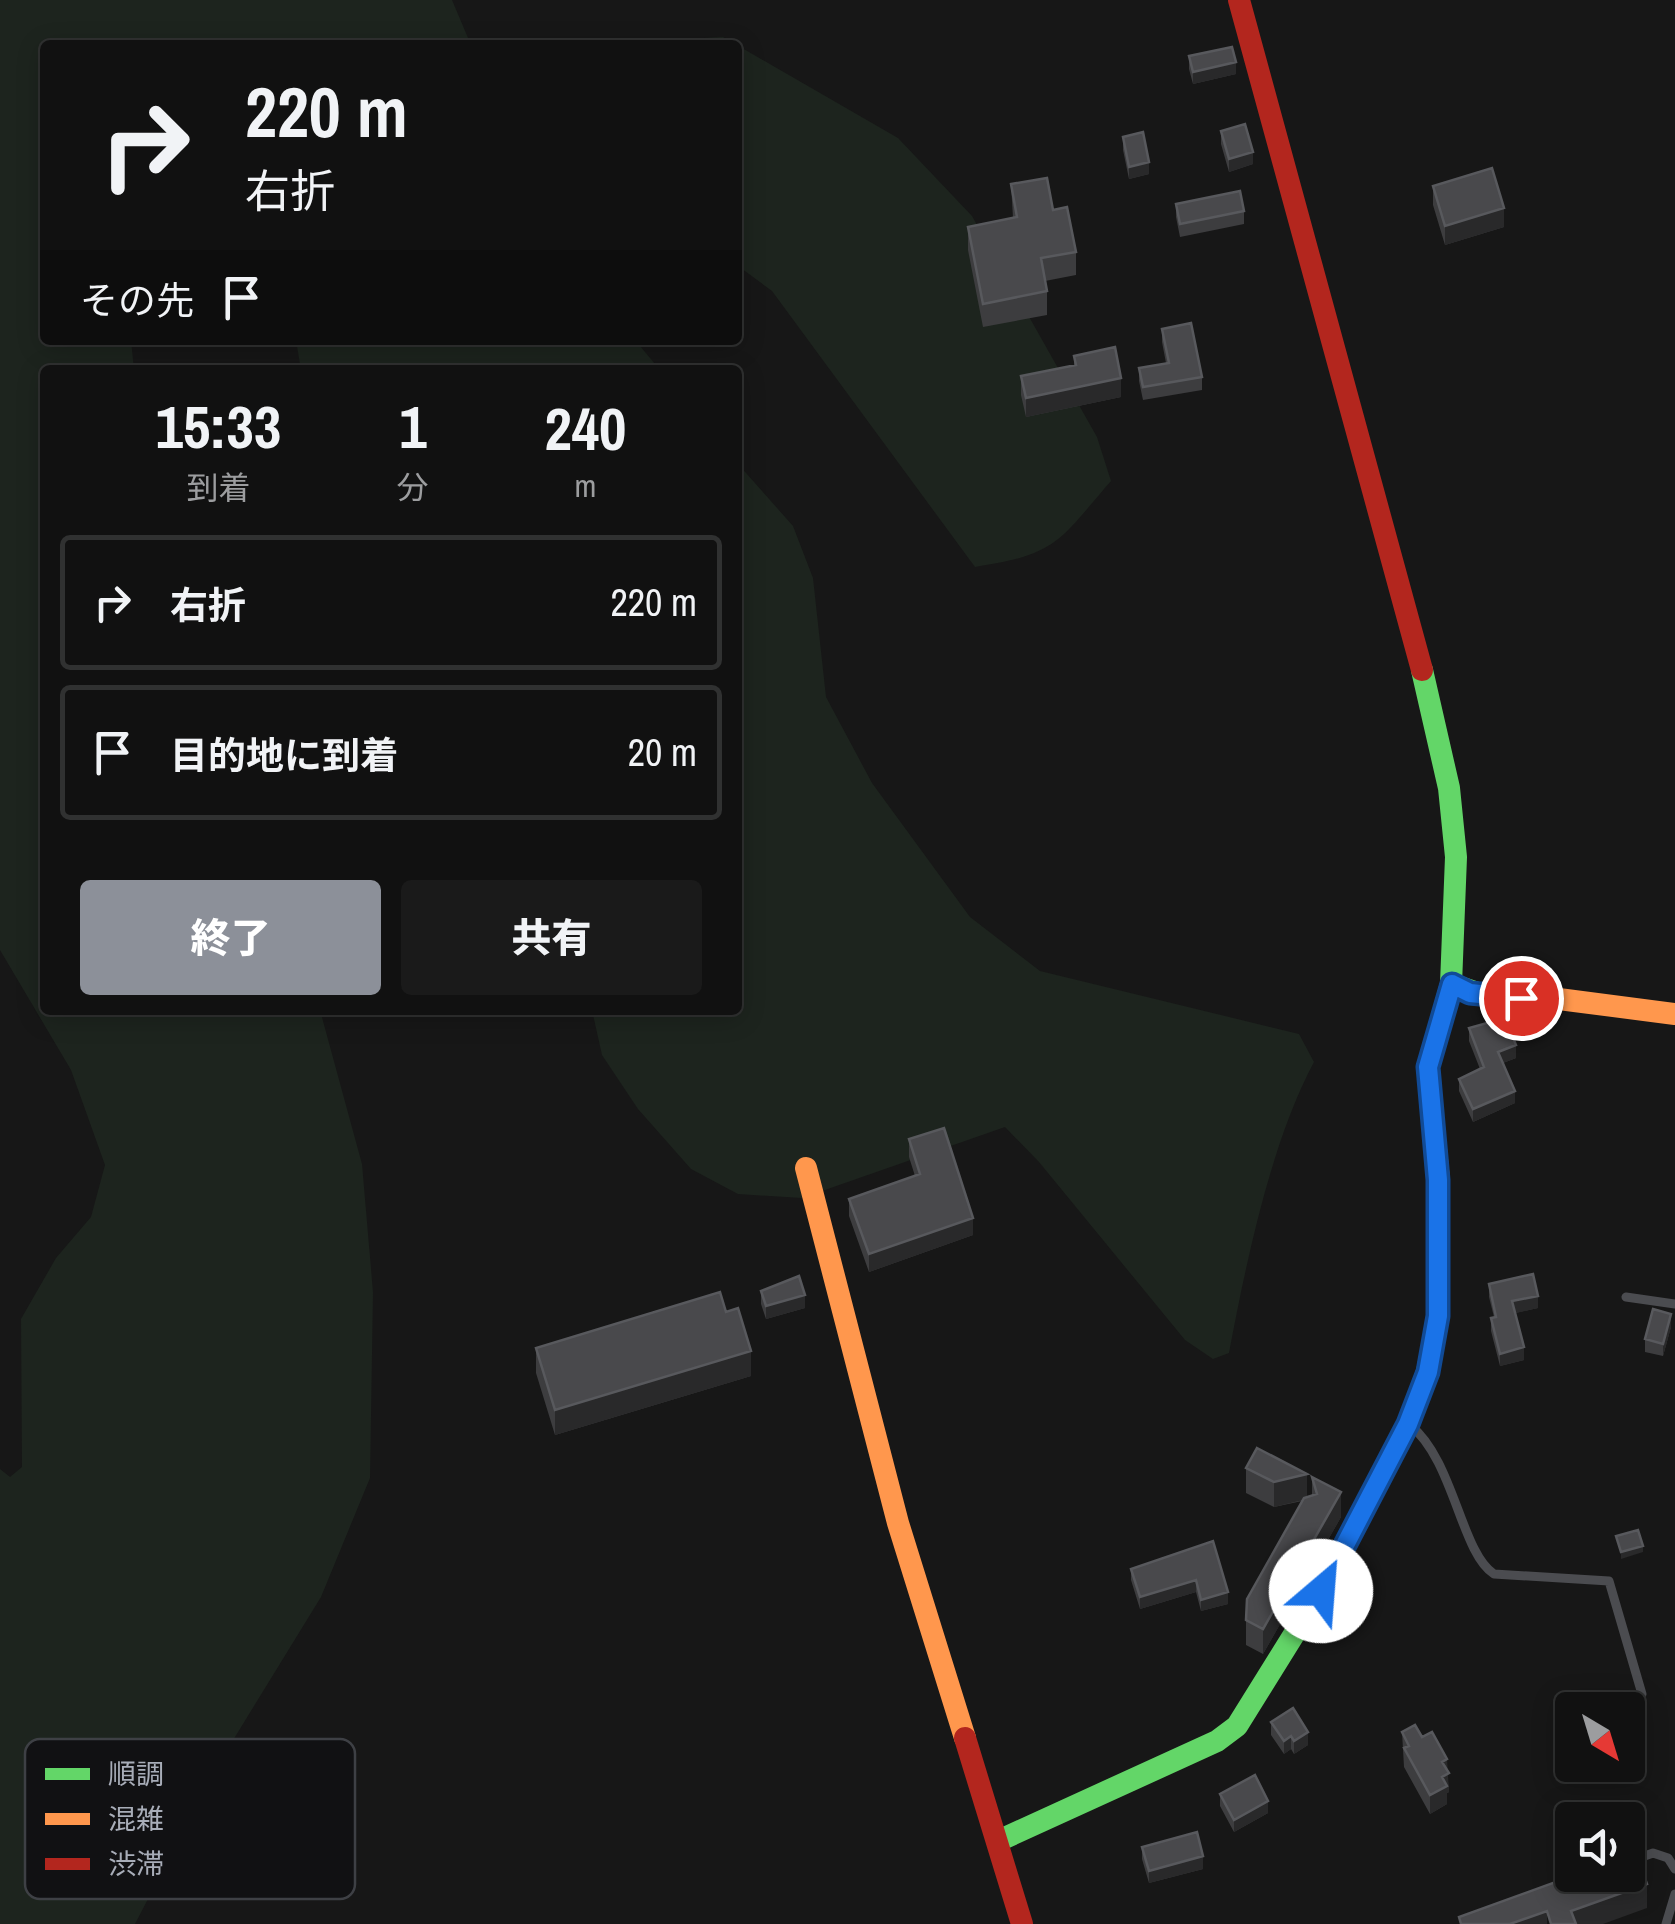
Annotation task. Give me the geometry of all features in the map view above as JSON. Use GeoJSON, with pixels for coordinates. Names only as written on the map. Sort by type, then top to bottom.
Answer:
{"type":"FeatureCollection","features":[{"type":"Feature","properties":{"kind":"street"},"geometry":{"type":"LineString","coordinates":[[998,1841],[1217,1741],[1252,1708],[1321,1591],[1408,1424],[1428,1372],[1438,1316],[1438,1180],[1428,1067],[1452,984],[1456,857],[1449,788],[1418,652],[1239,0]]}},
{"type":"Feature","properties":{"kind":"street"},"geometry":{"type":"LineString","coordinates":[[1452,984],[1492,998],[1551,998],[1675,1014]]}},
{"type":"Feature","properties":{"kind":"street"},"geometry":{"type":"LineString","coordinates":[[806,1168],[898,1523],[1022,1924]]}},
{"type":"Feature","properties":{"kind":"lane"},"geometry":{"type":"LineString","coordinates":[[1626,1297],[1675,1304]]}},
{"type":"Feature","properties":{"kind":"lane"},"geometry":{"type":"LineString","coordinates":[[1408,1424],[1422,1435],[1457,1498],[1482,1567],[1494,1574],[1608,1581],[1641,1692]]}},
{"type":"Feature","properties":{"kind":"lane"},"geometry":{"type":"LineString","coordinates":[[1645,1855],[1653,1852],[1668,1858],[1675,1869]]}},
{"type":"Feature","properties":{"kind":"lane"},"geometry":{"type":"LineString","coordinates":[[1666,1924],[1675,1894]]}},
{"type":"Feature","properties":{"kind":"shaded area"},"geometry":{"type":"Polygon","coordinates":[[[0,0],[452,0],[469,40],[40,40],[40,345],[132,345],[134,365],[40,365],[40,1015],[321,1015],[362,1164],[373,1292],[370,1478],[321,1597],[234,1739],[25,1739],[25,1899],[148,1899],[135,1924],[0,1924],[0,1469],[10,1477],[22,1467],[21,1319],[56,1258],[91,1217],[105,1165],[71,1070],[0,950],[0,0]]]}},
{"type":"Feature","properties":{"kind":"shaded area"},"geometry":{"type":"Polygon","coordinates":[[[742,48],[898,138],[972,216],[1097,437],[1111,481],[1054,542],[1024,557],[975,567],[772,291],[742,269],[742,48]]]}},
{"type":"Feature","properties":{"kind":"shaded area"},"geometry":{"type":"Polygon","coordinates":[[[297,345],[639,345],[656,365],[300,365],[297,345]]]}},
{"type":"Feature","properties":{"kind":"shaded area"},"geometry":{"type":"Polygon","coordinates":[[[742,469],[793,526],[813,578],[826,697],[872,783],[970,917],[1040,971],[1299,1034],[1314,1062],[1273,1166],[1252,1242],[1229,1353],[1213,1359],[1185,1340],[1039,1162],[1005,1127],[802,1198],[738,1194],[691,1169],[638,1109],[602,1055],[593,1015],[742,1015],[742,469]]]}},
{"type":"Feature","properties":{"kind":"building"},"geometry":{"type":"Polygon","coordinates":[[[1232,47],[1236,62],[1193,72],[1189,56],[1232,47]]]}},
{"type":"Feature","properties":{"kind":"building"},"geometry":{"type":"Polygon","coordinates":[[[1245,124],[1253,152],[1229,159],[1221,131],[1245,124]]]}},
{"type":"Feature","properties":{"kind":"building"},"geometry":{"type":"Polygon","coordinates":[[[1143,132],[1149,162],[1129,167],[1123,137],[1143,132]]]}},
{"type":"Feature","properties":{"kind":"building"},"geometry":{"type":"Polygon","coordinates":[[[1492,168],[1504,208],[1445,226],[1433,186],[1492,168]]]}},
{"type":"Feature","properties":{"kind":"building"},"geometry":{"type":"Polygon","coordinates":[[[1047,178],[1053,210],[1067,207],[1076,252],[1041,258],[1047,291],[983,304],[968,227],[1017,217],[1011,184],[1047,178]]]}},
{"type":"Feature","properties":{"kind":"building"},"geometry":{"type":"Polygon","coordinates":[[[1240,191],[1244,211],[1180,224],[1176,204],[1240,191]]]}},
{"type":"Feature","properties":{"kind":"building"},"geometry":{"type":"Polygon","coordinates":[[[1191,323],[1202,377],[1143,387],[1139,368],[1169,363],[1162,329],[1191,323]]]}},
{"type":"Feature","properties":{"kind":"building"},"geometry":{"type":"Polygon","coordinates":[[[1115,347],[1121,378],[1026,398],[1021,376],[1076,365],[1074,356],[1115,347]]]}},
{"type":"Feature","properties":{"kind":"building"},"geometry":{"type":"Polygon","coordinates":[[[1505,1018],[1516,1045],[1498,1052],[1515,1091],[1473,1109],[1459,1079],[1484,1067],[1469,1028],[1505,1018]]]}},
{"type":"Feature","properties":{"kind":"building"},"geometry":{"type":"Polygon","coordinates":[[[944,1128],[973,1218],[869,1254],[849,1199],[920,1174],[909,1139],[944,1128]]]}},
{"type":"Feature","properties":{"kind":"building"},"geometry":{"type":"Polygon","coordinates":[[[1533,1274],[1538,1296],[1512,1301],[1524,1347],[1500,1354],[1491,1318],[1496,1317],[1489,1284],[1533,1274]]]}},
{"type":"Feature","properties":{"kind":"building"},"geometry":{"type":"Polygon","coordinates":[[[799,1276],[805,1295],[766,1306],[761,1291],[799,1276]]]}},
{"type":"Feature","properties":{"kind":"building"},"geometry":{"type":"Polygon","coordinates":[[[720,1292],[726,1312],[738,1308],[751,1351],[555,1410],[536,1348],[720,1292]]]}},
{"type":"Feature","properties":{"kind":"building"},"geometry":{"type":"Polygon","coordinates":[[[1653,1309],[1671,1314],[1663,1344],[1645,1339],[1653,1309]]]}},
{"type":"Feature","properties":{"kind":"building"},"geometry":{"type":"Polygon","coordinates":[[[1257,1448],[1307,1474],[1274,1482],[1246,1468],[1257,1448]]]}},
{"type":"Feature","properties":{"kind":"building"},"geometry":{"type":"Polygon","coordinates":[[[1312,1477],[1341,1492],[1263,1629],[1246,1620],[1247,1599],[1304,1498],[1317,1494],[1312,1477]]]}},
{"type":"Feature","properties":{"kind":"building"},"geometry":{"type":"Polygon","coordinates":[[[1638,1530],[1643,1546],[1621,1552],[1616,1536],[1638,1530]]]}},
{"type":"Feature","properties":{"kind":"building"},"geometry":{"type":"Polygon","coordinates":[[[1213,1541],[1228,1592],[1201,1600],[1196,1580],[1140,1597],[1131,1569],[1213,1541]]]}},
{"type":"Feature","properties":{"kind":"building"},"geometry":{"type":"Polygon","coordinates":[[[1293,1708],[1308,1732],[1294,1741],[1291,1736],[1284,1741],[1271,1722],[1293,1708]]]}},
{"type":"Feature","properties":{"kind":"building"},"geometry":{"type":"Polygon","coordinates":[[[1415,1725],[1422,1737],[1432,1732],[1447,1759],[1442,1762],[1449,1773],[1442,1777],[1447,1786],[1430,1795],[1404,1748],[1409,1746],[1402,1732],[1415,1725]]]}},
{"type":"Feature","properties":{"kind":"building"},"geometry":{"type":"Polygon","coordinates":[[[1255,1775],[1268,1801],[1234,1820],[1220,1794],[1255,1775]]]}},
{"type":"Feature","properties":{"kind":"building"},"geometry":{"type":"Polygon","coordinates":[[[1197,1832],[1203,1856],[1149,1871],[1142,1847],[1197,1832]]]}},
{"type":"Feature","properties":{"kind":"building"},"geometry":{"type":"Polygon","coordinates":[[[1555,1882],[1555,1892],[1624,1892],[1571,1911],[1576,1924],[1551,1924],[1547,1911],[1510,1924],[1461,1924],[1459,1917],[1555,1882]]]}},
{"type":"Feature","properties":{"kind":"traffic: fast"},"geometry":{"type":"LineString","coordinates":[[1422,670],[1449,788],[1456,857],[1451,984],[1492,998],[1513,998]]}},
{"type":"Feature","properties":{"kind":"traffic: fast"},"geometry":{"type":"LineString","coordinates":[[998,1841],[1217,1741],[1237,1726],[1321,1591],[1408,1424],[1427,1372],[1438,1316],[1439,1230]]}},
{"type":"Feature","properties":{"kind":"traffic: slow"},"geometry":{"type":"LineString","coordinates":[[1439,1230],[1439,1180],[1428,1067],[1451,984]]}},
{"type":"Feature","properties":{"kind":"traffic: slow"},"geometry":{"type":"LineString","coordinates":[[1513,998],[1551,998],[1675,1014]]}},
{"type":"Feature","properties":{"kind":"traffic: slow"},"geometry":{"type":"LineString","coordinates":[[806,1168],[898,1523],[965,1738]]}},
{"type":"Feature","properties":{"kind":"traffic: jam"},"geometry":{"type":"LineString","coordinates":[[1239,0],[1422,670]]}},
{"type":"Feature","properties":{"kind":"traffic: jam"},"geometry":{"type":"LineString","coordinates":[[965,1738],[1022,1924]]}},
{"type":"Feature","properties":{"kind":"route"},"geometry":{"type":"LineString","coordinates":[[1321,1591],[1408,1424],[1428,1372],[1438,1316],[1438,1180],[1428,1067],[1452,984],[1492,998],[1521,998]]}}]}
